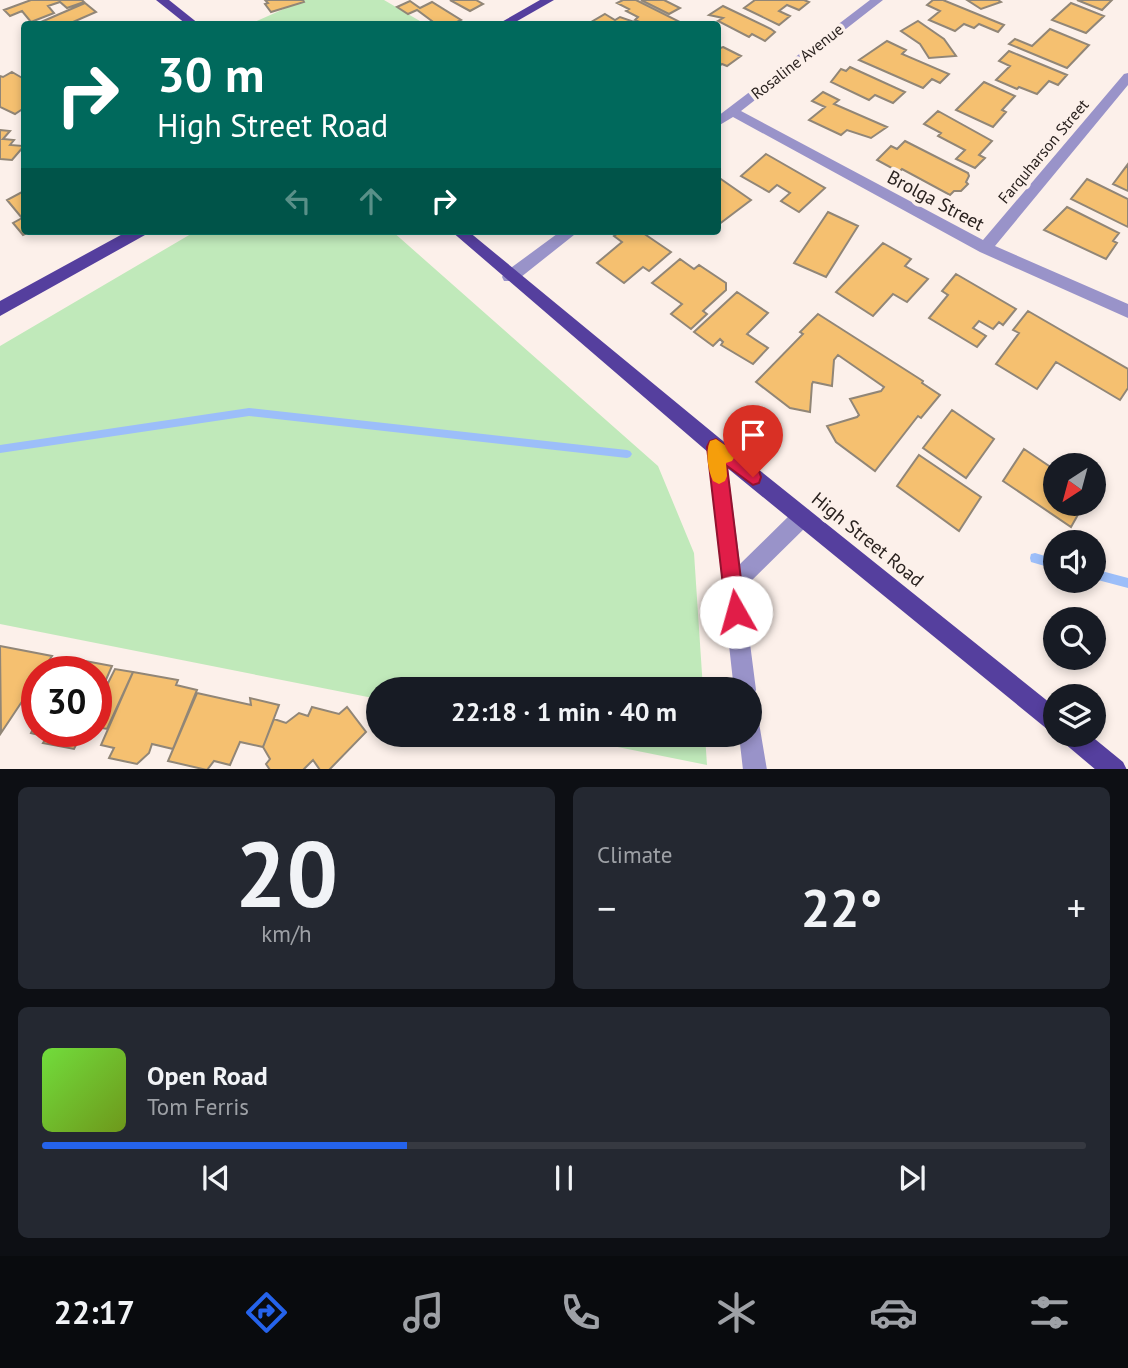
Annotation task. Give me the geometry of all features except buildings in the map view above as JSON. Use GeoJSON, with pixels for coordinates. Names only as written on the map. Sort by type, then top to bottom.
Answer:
{"type":"FeatureCollection","features":[{"type":"Feature","properties":{"kind":"main road"},"geometry":{"type":"LineString","coordinates":[[162,0],[189,21]]}},
{"type":"Feature","properties":{"kind":"main road"},"geometry":{"type":"LineString","coordinates":[[510,21],[548,0]]}},
{"type":"Feature","properties":{"kind":"main road"},"geometry":{"type":"LineString","coordinates":[[0,309],[133,235]]}},
{"type":"Feature","properties":{"kind":"main road","name":"High Street Road"},"geometry":{"type":"LineString","coordinates":[[463,235],[716,447],[1043,711]]}},
{"type":"Feature","properties":{"kind":"main road"},"geometry":{"type":"LineString","coordinates":[[1087,747],[1115,769]]}},
{"type":"Feature","properties":{"kind":"street","name":"Rosaline Avenue"},"geometry":{"type":"LineString","coordinates":[[721,120],[877,0]]}},
{"type":"Feature","properties":{"kind":"street","name":"Farquharson Street"},"geometry":{"type":"LineString","coordinates":[[985,248],[1128,77]]}},
{"type":"Feature","properties":{"kind":"street","name":"Brolga Street"},"geometry":{"type":"LineString","coordinates":[[732,111],[985,248],[1128,311]]}},
{"type":"Feature","properties":{"kind":"street"},"geometry":{"type":"LineString","coordinates":[[510,277],[567,235]]}},
{"type":"Feature","properties":{"kind":"street"},"geometry":{"type":"LineString","coordinates":[[716,447],[744,677]]}},
{"type":"Feature","properties":{"kind":"street"},"geometry":{"type":"LineString","coordinates":[[733,586],[802,517]]}},
{"type":"Feature","properties":{"kind":"street"},"geometry":{"type":"LineString","coordinates":[[752,747],[755,769]]}},
{"type":"Feature","properties":{"kind":"green space"},"geometry":{"type":"Polygon","coordinates":[[[304,0],[384,0],[420,21],[257,21],[304,0]]]}},
{"type":"Feature","properties":{"kind":"green space"},"geometry":{"type":"Polygon","coordinates":[[[189,235],[397,235],[658,466],[694,553],[702,677],[366,677],[366,697],[0,624],[0,346],[189,235]]]}},
{"type":"Feature","properties":{"kind":"green space"},"geometry":{"type":"Polygon","coordinates":[[[618,747],[706,747],[707,765],[618,747]]]}},
{"type":"Feature","properties":{"kind":"waterway"},"geometry":{"type":"LineString","coordinates":[[0,449],[249,412],[627,454]]}},
{"type":"Feature","properties":{"kind":"waterway"},"geometry":{"type":"LineString","coordinates":[[1035,558],[1043,560]]}},
{"type":"Feature","properties":{"kind":"waterway"},"geometry":{"type":"LineString","coordinates":[[1106,577],[1128,583]]}},
{"type":"Feature","properties":{"kind":"slow traffic"},"geometry":{"type":"LineString","coordinates":[[719,476],[716,447],[726,456]]}},
{"type":"Feature","properties":{"kind":"route"},"geometry":{"type":"LineString","coordinates":[[736,612],[716,447],[753,477]]}}]}
